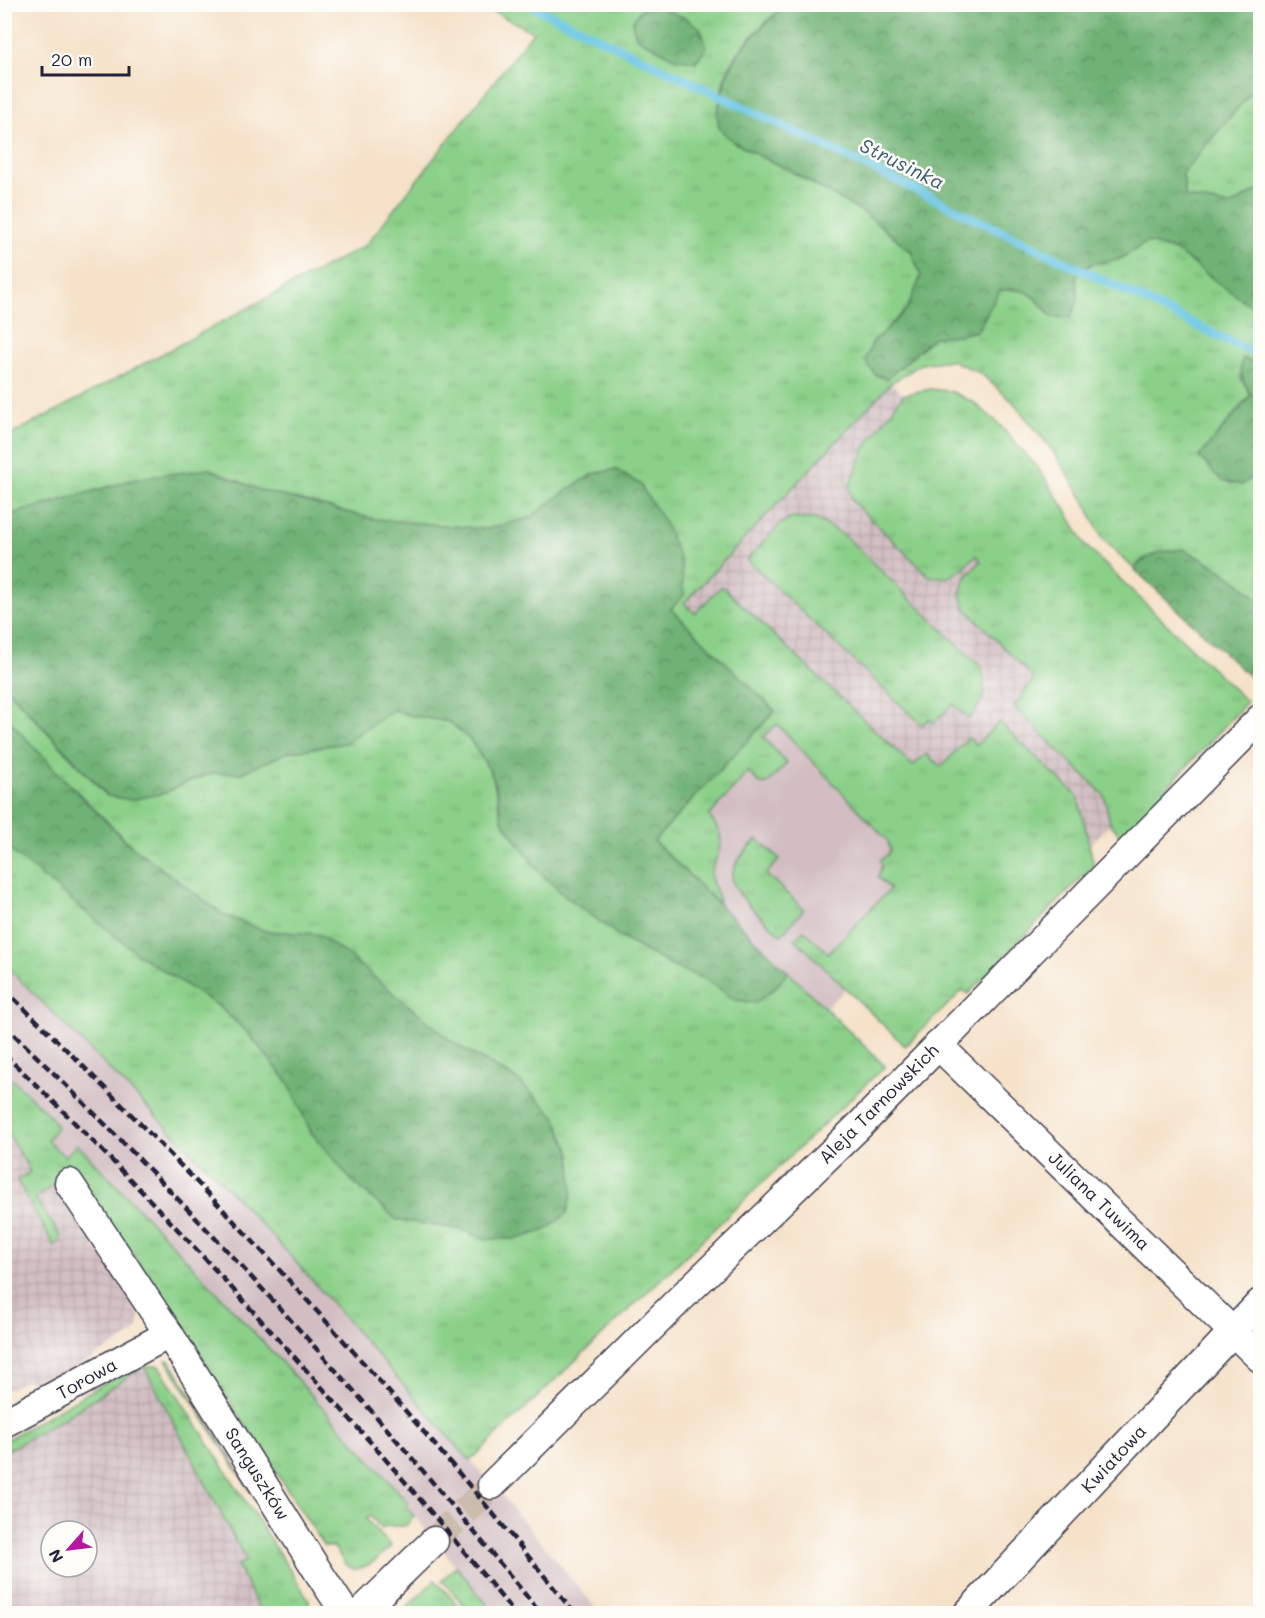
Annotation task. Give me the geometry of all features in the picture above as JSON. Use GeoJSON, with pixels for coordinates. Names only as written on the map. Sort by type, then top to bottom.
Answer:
{"type":"FeatureCollection","features":[{"type":"Feature","properties":{"kind":"street","name":"Aleja Tarnowskich"},"geometry":{"type":"LineString","coordinates":[[492,1485],[861,1124],[1260,719]]}},
{"type":"Feature","properties":{"kind":"street","name":"Juliana Tuwima"},"geometry":{"type":"LineString","coordinates":[[938,1045],[1260,1358]]}},
{"type":"Feature","properties":{"kind":"street","name":"Sanguszków"},"geometry":{"type":"LineString","coordinates":[[69,1182],[169,1334],[346,1614]]}},
{"type":"Feature","properties":{"kind":"street","name":"Kwiatowa"},"geometry":{"type":"LineString","coordinates":[[967,1614],[1260,1304]]}},
{"type":"Feature","properties":{"kind":"street","name":"Torowa"},"geometry":{"type":"LineString","coordinates":[[4,1423],[169,1334]]}},
{"type":"Feature","properties":{"kind":"street"},"geometry":{"type":"LineString","coordinates":[[359,1614],[434,1541]]}},
{"type":"Feature","properties":{"kind":"shaded area"},"geometry":{"type":"Polygon","coordinates":[[[887,379],[1226,700],[1005,936],[671,609],[887,379]]]}},
{"type":"Feature","properties":{"kind":"shaded area"},"geometry":{"type":"Polygon","coordinates":[[[775,711],[1005,936],[900,1042],[846,989],[825,1008],[654,841],[775,711]]]}},
{"type":"Feature","properties":{"kind":"shaded area"},"geometry":{"type":"Polygon","coordinates":[[[4,965],[214,1174],[286,1251],[505,1499],[600,1613],[494,1613],[407,1507],[47,1140],[5,1076],[4,965]]]}},
{"type":"Feature","properties":{"kind":"shaded area"},"geometry":{"type":"Polygon","coordinates":[[[4,1076],[65,1157],[53,1184],[137,1308],[139,1320],[137,1330],[131,1335],[46,1385],[26,1380],[5,1391],[4,1076]]]}},
{"type":"Feature","properties":{"kind":"shaded area"},"geometry":{"type":"Polygon","coordinates":[[[141,1362],[144,1366],[159,1366],[309,1600],[308,1613],[5,1613],[4,1441],[141,1362]]]}},
{"type":"Feature","properties":{"kind":"green space"},"geometry":{"type":"Polygon","coordinates":[[[480,5],[785,5],[751,37],[736,56],[722,86],[717,114],[733,142],[866,214],[911,251],[921,276],[907,309],[872,343],[876,374],[887,379],[934,337],[977,331],[1000,290],[1018,290],[1030,294],[1052,317],[1078,300],[1075,277],[1091,264],[1120,259],[1147,242],[1176,251],[1260,312],[1260,366],[1243,358],[1241,379],[1251,394],[1199,457],[1242,485],[1260,471],[1260,600],[1228,575],[1183,549],[1143,559],[1134,569],[1102,538],[1085,502],[1053,451],[1013,402],[980,373],[951,360],[921,364],[891,383],[684,603],[695,613],[722,586],[913,766],[926,754],[941,767],[968,738],[977,745],[999,722],[1078,797],[1094,865],[968,994],[963,990],[905,1046],[795,939],[804,930],[828,953],[890,889],[878,877],[882,865],[880,861],[890,850],[888,841],[777,724],[763,737],[787,763],[767,784],[761,784],[748,772],[709,816],[719,831],[721,841],[711,872],[719,904],[654,841],[775,711],[671,609],[593,474],[530,518],[486,529],[374,519],[259,490],[210,469],[139,478],[5,516],[5,438],[366,245],[533,32],[480,5]]]}},
{"type":"Feature","properties":{"kind":"green space"},"geometry":{"type":"Polygon","coordinates":[[[785,5],[1260,5],[1260,82],[1183,172],[1185,197],[1230,206],[1260,189],[1260,312],[1176,251],[1147,242],[1120,259],[1091,264],[1076,277],[1078,300],[1071,318],[1052,317],[1031,294],[1018,290],[1000,290],[977,331],[934,337],[887,379],[876,375],[865,361],[872,343],[907,309],[921,276],[911,251],[866,214],[733,142],[719,128],[717,114],[726,76],[740,51],[785,5]]]}},
{"type":"Feature","properties":{"kind":"green space"},"geometry":{"type":"Polygon","coordinates":[[[658,7],[684,17],[700,28],[707,47],[696,62],[674,58],[636,37],[632,22],[640,10],[658,7]]]}},
{"type":"Feature","properties":{"kind":"green space"},"geometry":{"type":"Polygon","coordinates":[[[1260,82],[1260,189],[1230,206],[1184,197],[1183,172],[1260,82]]]}},
{"type":"Feature","properties":{"kind":"green space"},"geometry":{"type":"Polygon","coordinates":[[[1243,358],[1260,366],[1260,471],[1242,485],[1222,481],[1199,457],[1251,395],[1241,372],[1243,358]]]}},
{"type":"Feature","properties":{"kind":"green space"},"geometry":{"type":"Polygon","coordinates":[[[930,389],[950,391],[973,402],[998,423],[1037,467],[1064,507],[1086,546],[1247,702],[1121,837],[1110,823],[1104,795],[1014,707],[1034,678],[965,608],[960,593],[966,577],[981,561],[976,555],[961,570],[947,578],[929,576],[852,501],[849,487],[866,446],[903,395],[930,389]]]}},
{"type":"Feature","properties":{"kind":"green space"},"geometry":{"type":"Polygon","coordinates":[[[210,469],[259,490],[374,519],[486,529],[530,518],[593,474],[615,469],[640,484],[665,523],[681,562],[684,595],[671,609],[775,711],[654,841],[788,972],[773,990],[755,1003],[736,1000],[707,980],[672,966],[622,938],[559,891],[536,868],[502,820],[492,774],[471,741],[450,722],[393,710],[345,743],[289,752],[240,773],[214,773],[187,782],[165,793],[131,800],[108,796],[5,686],[5,516],[139,478],[210,469]]]}},
{"type":"Feature","properties":{"kind":"green space"},"geometry":{"type":"Polygon","coordinates":[[[792,518],[816,519],[844,535],[982,668],[984,695],[969,719],[953,704],[934,723],[929,719],[922,725],[747,560],[780,524],[792,518]]]}},
{"type":"Feature","properties":{"kind":"green space"},"geometry":{"type":"Polygon","coordinates":[[[1183,549],[1228,575],[1260,600],[1260,686],[1134,569],[1145,559],[1156,554],[1183,549]]]}},
{"type":"Feature","properties":{"kind":"green space"},"geometry":{"type":"Polygon","coordinates":[[[4,686],[107,796],[165,793],[187,782],[214,773],[240,773],[289,752],[345,743],[393,710],[450,722],[471,741],[492,774],[502,820],[536,868],[559,891],[622,938],[672,966],[707,980],[736,1000],[773,990],[788,972],[885,1066],[470,1461],[286,1251],[214,1174],[5,965],[5,846],[139,955],[217,1005],[246,1031],[288,1082],[311,1132],[351,1179],[397,1220],[459,1229],[486,1239],[518,1080],[455,1044],[350,957],[318,934],[265,931],[224,915],[132,846],[61,776],[5,716],[4,686]]]}},
{"type":"Feature","properties":{"kind":"green space"},"geometry":{"type":"Polygon","coordinates":[[[5,716],[131,846],[224,915],[265,931],[318,934],[350,957],[455,1044],[518,1080],[555,1116],[571,1154],[572,1194],[567,1213],[548,1229],[531,1235],[512,1239],[486,1239],[459,1229],[397,1220],[350,1179],[311,1132],[288,1082],[246,1031],[217,1005],[139,955],[5,846],[5,716]]]}},
{"type":"Feature","properties":{"kind":"green space"},"geometry":{"type":"Polygon","coordinates":[[[757,839],[780,859],[766,874],[804,909],[781,935],[740,895],[733,882],[732,876],[736,864],[757,839]]]}},
{"type":"Feature","properties":{"kind":"green space"},"geometry":{"type":"Polygon","coordinates":[[[9,1080],[13,1080],[51,1117],[57,1127],[47,1140],[65,1157],[77,1144],[245,1322],[409,1504],[407,1507],[414,1517],[405,1526],[387,1526],[382,1529],[370,1516],[366,1519],[391,1546],[374,1561],[354,1569],[346,1565],[334,1547],[324,1546],[154,1285],[73,1171],[35,1198],[61,1237],[54,1246],[17,1180],[30,1172],[5,1128],[4,1086],[9,1080]]]}},
{"type":"Feature","properties":{"kind":"green space"},"geometry":{"type":"Polygon","coordinates":[[[166,1360],[170,1361],[301,1570],[166,1360]]]}},
{"type":"Feature","properties":{"kind":"green space"},"geometry":{"type":"Polygon","coordinates":[[[141,1362],[144,1366],[66,1417],[5,1452],[4,1441],[141,1362]]]}},
{"type":"Feature","properties":{"kind":"green space"},"geometry":{"type":"Polygon","coordinates":[[[144,1366],[159,1366],[309,1600],[308,1613],[261,1613],[237,1565],[246,1561],[144,1366]]]}},
{"type":"Feature","properties":{"kind":"green space"},"geometry":{"type":"Polygon","coordinates":[[[456,1566],[494,1613],[471,1613],[442,1580],[456,1566]]]}},
{"type":"Feature","properties":{"kind":"green space"},"geometry":{"type":"Polygon","coordinates":[[[435,1580],[465,1613],[403,1613],[406,1608],[435,1580]]]}},
{"type":"Feature","properties":{"kind":"waterway","name":"Strusinka"},"geometry":{"type":"LineString","coordinates":[[528,4],[1260,356]]}},
{"type":"Feature","properties":{"kind":"tunnel"},"geometry":{"type":"LineString","coordinates":[[434,1541],[492,1485]]}},
{"type":"Feature","properties":{"kind":"railway"},"geometry":{"type":"LineString","coordinates":[[4,989],[154,1138],[300,1292],[440,1451],[575,1614]]}},
{"type":"Feature","properties":{"kind":"railway"},"geometry":{"type":"LineString","coordinates":[[4,1025],[146,1166],[282,1311],[414,1461],[541,1614]]}},
{"type":"Feature","properties":{"kind":"railway"},"geometry":{"type":"LineString","coordinates":[[4,1054],[110,1158],[245,1302],[398,1474],[515,1614]]}}]}
